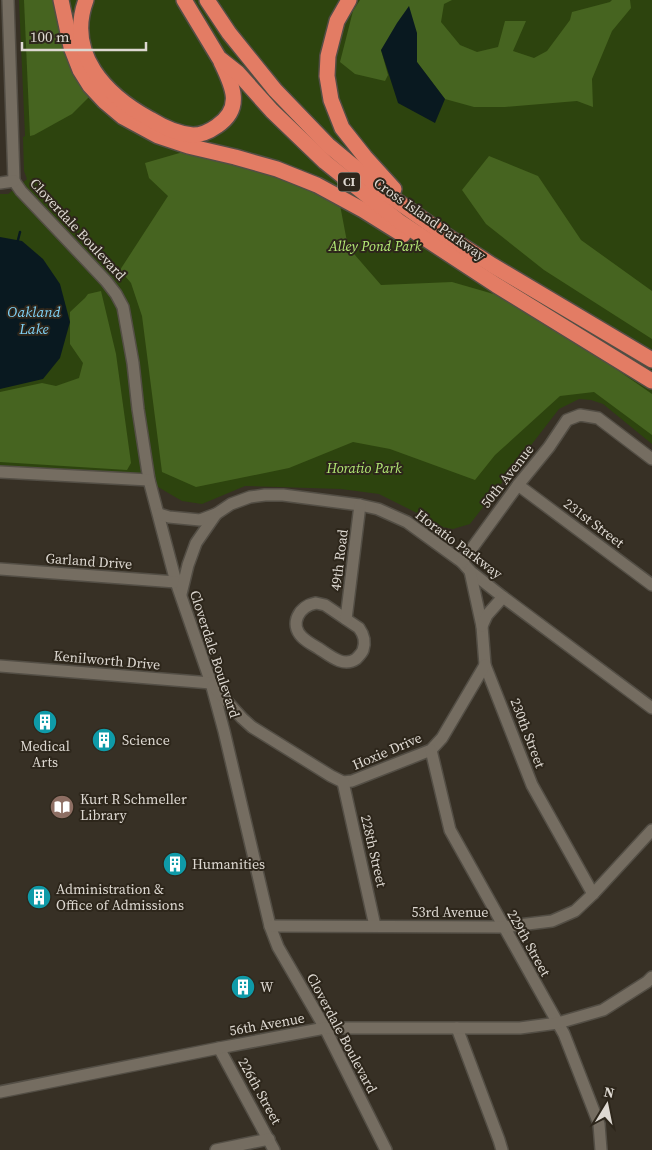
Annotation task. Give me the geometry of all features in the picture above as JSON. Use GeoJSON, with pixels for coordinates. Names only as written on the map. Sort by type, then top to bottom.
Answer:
{"type":"FeatureCollection","features":[{"type":"Feature","properties":{"kind":"highway"},"geometry":{"type":"LineString","coordinates":[[61,0],[71,47],[80,70],[90,86],[123,117],[158,136],[188,146],[277,169],[318,185],[430,251],[496,285]]}},
{"type":"Feature","properties":{"kind":"highway"},"geometry":{"type":"LineString","coordinates":[[86,0],[82,12],[80,33],[89,63],[98,78],[114,96],[158,124],[179,133],[194,135],[210,131],[222,123],[231,112],[234,101],[233,88],[219,58]]}},
{"type":"Feature","properties":{"kind":"highway","name":"Cross Island Parkway"},"geometry":{"type":"LineString","coordinates":[[184,0],[219,58],[238,73],[272,111],[325,162],[400,222],[496,285],[652,381]]}},
{"type":"Feature","properties":{"kind":"highway","name":"Cross Island Parkway"},"geometry":{"type":"LineString","coordinates":[[207,0],[229,33],[275,90],[328,145],[387,194],[492,265],[652,360]]}},
{"type":"Feature","properties":{"kind":"highway"},"geometry":{"type":"LineString","coordinates":[[348,0],[337,21],[328,56],[327,76],[331,100],[342,128],[391,186],[444,234]]}},
{"type":"Feature","properties":{"kind":"street"},"geometry":{"type":"LineString","coordinates":[[0,183],[14,181],[8,0]]}},
{"type":"Feature","properties":{"kind":"street","name":"Cloverdale Boulevard"},"geometry":{"type":"LineString","coordinates":[[14,181],[21,191],[106,281],[120,300],[125,315],[130,344],[149,480],[176,582],[211,683],[270,926],[278,947],[325,1028],[386,1150]]}},
{"type":"Feature","properties":{"kind":"street","name":"50th Avenue"},"geometry":{"type":"LineString","coordinates":[[462,562],[518,485],[549,447],[567,420],[580,415],[598,418],[652,460]]}},
{"type":"Feature","properties":{"kind":"street"},"geometry":{"type":"LineString","coordinates":[[0,472],[149,480]]}},
{"type":"Feature","properties":{"kind":"street","name":"231st Street"},"geometry":{"type":"LineString","coordinates":[[518,485],[652,585]]}},
{"type":"Feature","properties":{"kind":"street","name":"Horatio Parkway"},"geometry":{"type":"LineString","coordinates":[[159,514],[169,518],[200,520],[216,514],[231,504],[250,497],[265,495],[283,495],[378,509],[408,522],[462,562],[470,571],[503,597],[652,708]]}},
{"type":"Feature","properties":{"kind":"street","name":"49th Road"},"geometry":{"type":"LineString","coordinates":[[346,619],[360,505]]}},
{"type":"Feature","properties":{"kind":"street","name":"Horatio Parkway"},"geometry":{"type":"LineString","coordinates":[[181,596],[188,565],[196,543],[216,514]]}},
{"type":"Feature","properties":{"kind":"street","name":"Garland Drive"},"geometry":{"type":"LineString","coordinates":[[0,569],[176,582]]}},
{"type":"Feature","properties":{"kind":"street","name":"230th Street"},"geometry":{"type":"LineString","coordinates":[[470,571],[482,626],[485,665],[532,785],[593,894]]}},
{"type":"Feature","properties":{"kind":"street"},"geometry":{"type":"LineString","coordinates":[[482,626],[488,615],[503,597]]}},
{"type":"Feature","properties":{"kind":"street","name":"49th Road"},"geometry":{"type":"LineString","coordinates":[[316,604],[325,605],[346,619],[359,628],[365,644],[358,657],[348,662],[337,660],[302,637],[296,625],[298,615],[302,610],[306,606],[316,604]]}},
{"type":"Feature","properties":{"kind":"street","name":"Hoxie Drive"},"geometry":{"type":"LineString","coordinates":[[211,683],[242,718],[260,732],[343,782],[352,781],[431,750],[442,738],[485,665]]}},
{"type":"Feature","properties":{"kind":"street","name":"Kenilworth Drive"},"geometry":{"type":"LineString","coordinates":[[0,666],[211,683]]}},
{"type":"Feature","properties":{"kind":"street"},"geometry":{"type":"LineString","coordinates":[[224,731],[231,723],[242,718]]}},
{"type":"Feature","properties":{"kind":"street","name":"229th Street"},"geometry":{"type":"LineString","coordinates":[[431,750],[450,830],[564,1034],[600,1124],[601,1150]]}},
{"type":"Feature","properties":{"kind":"street","name":"228th Street"},"geometry":{"type":"LineString","coordinates":[[343,782],[375,926]]}},
{"type":"Feature","properties":{"kind":"street","name":"53rd Avenue"},"geometry":{"type":"LineString","coordinates":[[270,926],[503,927],[552,921],[574,911],[593,894],[652,830]]}},
{"type":"Feature","properties":{"kind":"street","name":"56th Avenue"},"geometry":{"type":"LineString","coordinates":[[0,1092],[325,1028],[520,1028],[558,1023],[602,1010],[650,984]]}},
{"type":"Feature","properties":{"kind":"street"},"geometry":{"type":"LineString","coordinates":[[457,1028],[502,1150]]}},
{"type":"Feature","properties":{"kind":"street","name":"226th Street"},"geometry":{"type":"LineString","coordinates":[[219,1048],[274,1150]]}},
{"type":"Feature","properties":{"kind":"street"},"geometry":{"type":"LineString","coordinates":[[216,1150],[269,1139]]}},
{"type":"Feature","properties":{"kind":"green space","name":"Alley Pond Park"},"geometry":{"type":"Polygon","coordinates":[[[19,0],[652,0],[652,444],[603,404],[579,399],[559,409],[470,524],[453,529],[442,527],[379,494],[341,489],[245,486],[202,504],[182,501],[134,473],[0,466],[0,194],[8,194],[27,179],[24,171],[23,137],[25,136],[19,0]]]}},
{"type":"Feature","properties":{"kind":"green space"},"geometry":{"type":"Polygon","coordinates":[[[24,0],[56,0],[92,94],[72,114],[30,136],[24,0]]]}},
{"type":"Feature","properties":{"kind":"green space"},"geometry":{"type":"Polygon","coordinates":[[[360,0],[452,0],[444,4],[441,22],[460,45],[477,52],[498,47],[505,21],[526,21],[513,51],[534,58],[547,51],[570,20],[572,12],[612,0],[630,0],[631,8],[612,31],[592,79],[593,107],[577,101],[505,107],[474,107],[445,99],[417,62],[417,33],[381,50],[388,75],[385,81],[355,74],[340,62],[353,11],[360,0]]]}},
{"type":"Feature","properties":{"kind":"green space"},"geometry":{"type":"Polygon","coordinates":[[[183,152],[276,176],[326,197],[340,205],[348,247],[381,285],[452,282],[504,297],[553,325],[652,394],[652,435],[594,392],[560,396],[495,455],[475,480],[390,449],[353,442],[289,468],[196,487],[162,472],[142,316],[131,283],[120,270],[168,196],[149,178],[145,163],[183,152]]]}},
{"type":"Feature","properties":{"kind":"green space"},"geometry":{"type":"Polygon","coordinates":[[[489,156],[538,176],[581,240],[652,291],[652,339],[544,270],[486,224],[462,190],[489,156]]]}},
{"type":"Feature","properties":{"kind":"green space"},"geometry":{"type":"Polygon","coordinates":[[[101,291],[116,354],[131,463],[127,470],[0,462],[0,392],[42,383],[56,386],[79,378],[83,363],[70,344],[70,312],[88,294],[101,291]]]}},
{"type":"Feature","properties":{"kind":"water"},"geometry":{"type":"Polygon","coordinates":[[[409,6],[417,33],[417,62],[445,99],[435,123],[398,103],[381,50],[409,6]]]}},
{"type":"Feature","properties":{"kind":"water","name":"Oakland Lake"},"geometry":{"type":"Polygon","coordinates":[[[0,237],[22,241],[43,259],[60,284],[70,322],[60,358],[43,379],[0,389],[0,237]]]}},
{"type":"Feature","properties":{"kind":"waterway"},"geometry":{"type":"LineString","coordinates":[[18,240],[20,232]]}},
{"type":"Feature","properties":{"kind":"place","name":"Medical Arts"},"geometry":{"type":"Point","coordinates":[45,722]}},
{"type":"Feature","properties":{"kind":"place","name":"Science"},"geometry":{"type":"Point","coordinates":[104,740]}},
{"type":"Feature","properties":{"kind":"place","name":"Kurt R Schmeller Library"},"geometry":{"type":"Point","coordinates":[62,807]}},
{"type":"Feature","properties":{"kind":"place","name":"Humanities"},"geometry":{"type":"Point","coordinates":[175,864]}},
{"type":"Feature","properties":{"kind":"place","name":"Administration & Office of Admissions"},"geometry":{"type":"Point","coordinates":[39,897]}},
{"type":"Feature","properties":{"kind":"place","name":"W"},"geometry":{"type":"Point","coordinates":[243,987]}},
{"type":"Feature","properties":{"kind":"park label","name":"Horatio Park"},"geometry":{"type":"Point","coordinates":[364,468]}}]}
